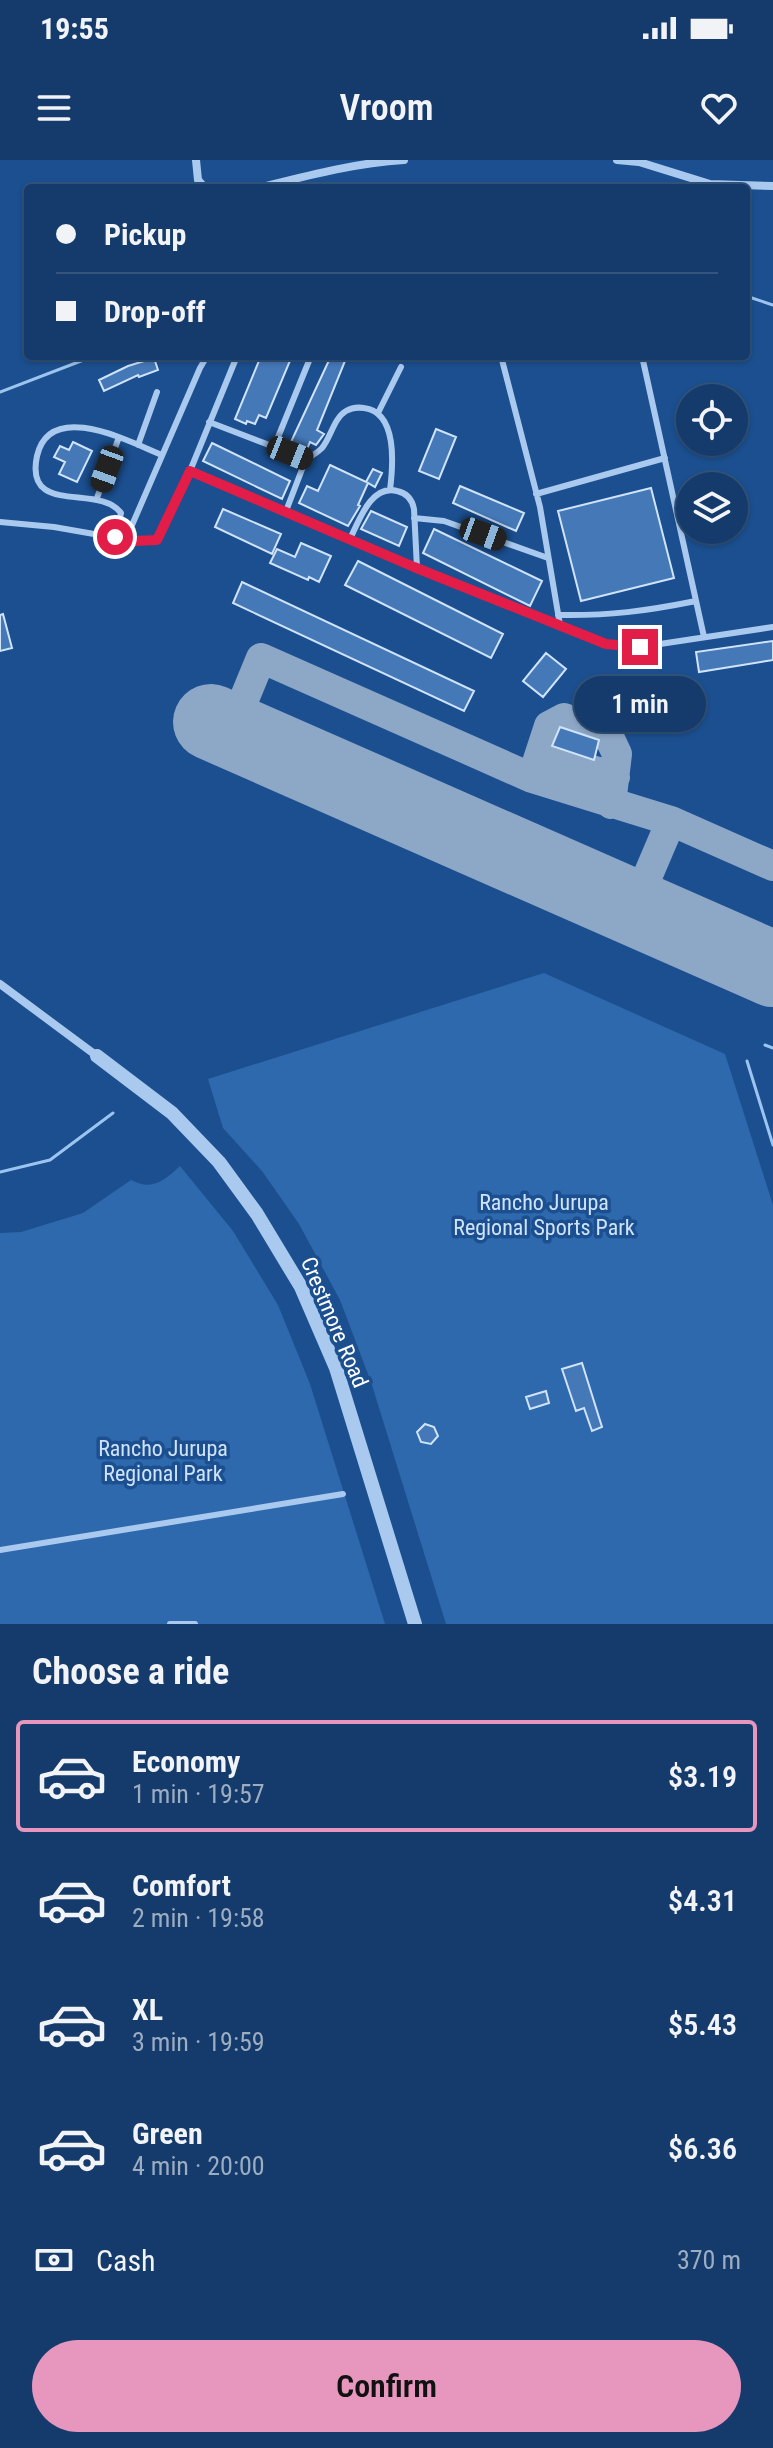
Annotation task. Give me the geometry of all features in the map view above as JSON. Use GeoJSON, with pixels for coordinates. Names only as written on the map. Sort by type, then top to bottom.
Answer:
{"type":"FeatureCollection","features":[{"type":"Feature","properties":{"kind":"street"},"geometry":{"type":"LineString","coordinates":[[196,160],[198,180],[202,184]]}},
{"type":"Feature","properties":{"kind":"street"},"geometry":{"type":"LineString","coordinates":[[271,184],[333,165],[404,160]]}},
{"type":"Feature","properties":{"kind":"street"},"geometry":{"type":"LineString","coordinates":[[617,160],[639,161],[710,184]]}},
{"type":"Feature","properties":{"kind":"street"},"geometry":{"type":"LineString","coordinates":[[750,185],[773,186]]}},
{"type":"Feature","properties":{"kind":"street"},"geometry":{"type":"LineString","coordinates":[[0,984],[97,1056]]}},
{"type":"Feature","properties":{"kind":"street","name":"Crestmore Road"},"geometry":{"type":"LineString","coordinates":[[97,1056],[172,1113],[219,1162],[257,1214],[301,1287],[336,1368],[415,1624]]}},
{"type":"Feature","properties":{"kind":"lane"},"geometry":{"type":"LineString","coordinates":[[126,539],[205,360]]}},
{"type":"Feature","properties":{"kind":"lane"},"geometry":{"type":"LineString","coordinates":[[0,522],[126,539],[157,540],[190,471],[235,360]]}},
{"type":"Feature","properties":{"kind":"lane"},"geometry":{"type":"LineString","coordinates":[[274,447],[309,360]]}},
{"type":"Feature","properties":{"kind":"lane"},"geometry":{"type":"LineString","coordinates":[[502,360],[536,494],[560,625]]}},
{"type":"Feature","properties":{"kind":"lane"},"geometry":{"type":"LineString","coordinates":[[643,360],[704,637]]}},
{"type":"Feature","properties":{"kind":"lane"},"geometry":{"type":"LineString","coordinates":[[378,413],[401,367]]}},
{"type":"Feature","properties":{"kind":"lane"},"geometry":{"type":"LineString","coordinates":[[138,445],[157,392]]}},
{"type":"Feature","properties":{"kind":"lane"},"geometry":{"type":"LineString","coordinates":[[286,511],[306,459],[323,446],[342,413],[354,407],[368,408],[378,413],[387,427],[392,448],[390,490]]}},
{"type":"Feature","properties":{"kind":"lane"},"geometry":{"type":"LineString","coordinates":[[209,422],[306,459]]}},
{"type":"Feature","properties":{"kind":"lane"},"geometry":{"type":"LineString","coordinates":[[115,537],[121,513],[116,506],[97,498],[81,499],[55,494],[41,486],[36,476],[38,454],[45,441],[59,429],[72,426],[100,430],[162,455]]}},
{"type":"Feature","properties":{"kind":"lane"},"geometry":{"type":"LineString","coordinates":[[97,498],[119,437]]}},
{"type":"Feature","properties":{"kind":"lane"},"geometry":{"type":"LineString","coordinates":[[536,494],[665,458]]}},
{"type":"Feature","properties":{"kind":"lane"},"geometry":{"type":"LineString","coordinates":[[190,471],[606,644],[640,647],[773,627]]}},
{"type":"Feature","properties":{"kind":"lane"},"geometry":{"type":"LineString","coordinates":[[350,539],[365,507],[374,497],[390,490],[407,495],[412,501],[417,568]]}},
{"type":"Feature","properties":{"kind":"lane"},"geometry":{"type":"LineString","coordinates":[[414,518],[444,521],[548,558]]}},
{"type":"Feature","properties":{"kind":"lane"},"geometry":{"type":"LineString","coordinates":[[558,615],[638,613],[696,601]]}},
{"type":"Feature","properties":{"kind":"lane"},"geometry":{"type":"LineString","coordinates":[[0,1550],[343,1494]]}},
{"type":"Feature","properties":{"kind":"lane"},"geometry":{"type":"LineString","coordinates":[[170,1624],[195,1624]]}},
{"type":"Feature","properties":{"kind":"green space","name":"Rancho Jurupa Regional Sports Park"},"geometry":{"type":"Polygon","coordinates":[[[544,973],[725,1054],[773,1205],[773,1624],[446,1624],[371,1382],[340,1300],[299,1224],[262,1171],[223,1128],[208,1079],[544,973]]]}},
{"type":"Feature","properties":{"kind":"green space","name":"Rancho Jurupa Regional Park"},"geometry":{"type":"Polygon","coordinates":[[[180,1166],[233,1231],[278,1305],[310,1384],[385,1624],[0,1624],[0,1233],[21,1232],[83,1213],[131,1180],[145,1185],[157,1183],[180,1166]]]}},
{"type":"Feature","properties":{"kind":"building"},"geometry":{"type":"Polygon","coordinates":[[[155,360],[158,370],[138,375],[104,391],[99,380],[128,366],[155,360]]]}},
{"type":"Feature","properties":{"kind":"building"},"geometry":{"type":"Polygon","coordinates":[[[259,360],[290,360],[266,418],[259,415],[255,424],[235,419],[259,360]]]}},
{"type":"Feature","properties":{"kind":"building"},"geometry":{"type":"Polygon","coordinates":[[[329,360],[345,360],[317,430],[324,434],[316,445],[310,442],[306,451],[290,444],[329,360]]]}},
{"type":"Feature","properties":{"kind":"building"},"geometry":{"type":"Polygon","coordinates":[[[436,429],[456,437],[439,479],[419,471],[436,429]]]}},
{"type":"Feature","properties":{"kind":"building"},"geometry":{"type":"Polygon","coordinates":[[[73,442],[92,451],[77,482],[59,474],[65,462],[54,457],[60,446],[69,450],[73,442]]]}},
{"type":"Feature","properties":{"kind":"building"},"geometry":{"type":"Polygon","coordinates":[[[212,443],[290,481],[282,499],[203,461],[212,443]]]}},
{"type":"Feature","properties":{"kind":"building"},"geometry":{"type":"Polygon","coordinates":[[[330,465],[366,482],[373,469],[382,473],[375,487],[368,483],[360,506],[348,526],[299,503],[307,486],[318,491],[330,465]]]}},
{"type":"Feature","properties":{"kind":"building"},"geometry":{"type":"Polygon","coordinates":[[[460,486],[524,513],[516,531],[453,503],[460,486]]]}},
{"type":"Feature","properties":{"kind":"building"},"geometry":{"type":"Polygon","coordinates":[[[651,488],[674,578],[581,601],[558,511],[651,488]]]}},
{"type":"Feature","properties":{"kind":"building"},"geometry":{"type":"Polygon","coordinates":[[[223,509],[281,534],[272,554],[215,527],[223,509]]]}},
{"type":"Feature","properties":{"kind":"building"},"geometry":{"type":"Polygon","coordinates":[[[371,511],[407,527],[399,546],[361,529],[371,511]]]}},
{"type":"Feature","properties":{"kind":"building"},"geometry":{"type":"Polygon","coordinates":[[[434,529],[542,581],[530,606],[423,553],[434,529]]]}},
{"type":"Feature","properties":{"kind":"building"},"geometry":{"type":"Polygon","coordinates":[[[301,543],[331,556],[319,582],[270,563],[277,549],[295,557],[301,543]]]}},
{"type":"Feature","properties":{"kind":"building"},"geometry":{"type":"Polygon","coordinates":[[[358,561],[503,634],[491,658],[345,585],[358,561]]]}},
{"type":"Feature","properties":{"kind":"building"},"geometry":{"type":"Polygon","coordinates":[[[242,582],[474,691],[464,711],[233,603],[242,582]]]}},
{"type":"Feature","properties":{"kind":"building"},"geometry":{"type":"Polygon","coordinates":[[[3,614],[12,648],[0,651],[0,615],[3,614]]]}},
{"type":"Feature","properties":{"kind":"building"},"geometry":{"type":"Polygon","coordinates":[[[773,641],[773,660],[699,672],[696,652],[773,641]]]}},
{"type":"Feature","properties":{"kind":"building"},"geometry":{"type":"Polygon","coordinates":[[[546,653],[566,669],[543,697],[523,681],[546,653]]]}},
{"type":"Feature","properties":{"kind":"building"},"geometry":{"type":"Polygon","coordinates":[[[560,727],[599,740],[594,760],[552,746],[560,727]]]}},
{"type":"Feature","properties":{"kind":"building"},"geometry":{"type":"Polygon","coordinates":[[[582,1363],[602,1427],[592,1431],[584,1408],[576,1411],[562,1369],[582,1363]]]}},
{"type":"Feature","properties":{"kind":"building"},"geometry":{"type":"Polygon","coordinates":[[[546,1391],[549,1403],[530,1409],[526,1397],[546,1391]]]}},
{"type":"Feature","properties":{"kind":"building"},"geometry":{"type":"Polygon","coordinates":[[[425,1424],[434,1427],[438,1436],[431,1444],[421,1442],[417,1432],[425,1424]]]}},
{"type":"Feature","properties":{"kind":"waterway"},"geometry":{"type":"LineString","coordinates":[[750,297],[773,305]]}},
{"type":"Feature","properties":{"kind":"waterway"},"geometry":{"type":"LineString","coordinates":[[0,392],[84,360]]}},
{"type":"Feature","properties":{"kind":"waterway"},"geometry":{"type":"LineString","coordinates":[[765,1045],[773,1048]]}},
{"type":"Feature","properties":{"kind":"waterway"},"geometry":{"type":"LineString","coordinates":[[747,1061],[773,1145]]}},
{"type":"Feature","properties":{"kind":"waterway"},"geometry":{"type":"LineString","coordinates":[[0,1172],[50,1160],[113,1113]]}},
{"type":"Feature","properties":{"kind":"taxiway"},"geometry":{"type":"LineString","coordinates":[[231,731],[261,658],[532,778],[671,821],[773,866]]}},
{"type":"Feature","properties":{"kind":"taxiway"},"geometry":{"type":"LineString","coordinates":[[532,778],[549,726],[564,718],[608,735],[617,754],[611,804]]}},
{"type":"Feature","properties":{"kind":"taxiway"},"geometry":{"type":"LineString","coordinates":[[540,755],[615,777]]}},
{"type":"Feature","properties":{"kind":"taxiway"},"geometry":{"type":"LineString","coordinates":[[634,908],[671,821]]}},
{"type":"Feature","properties":{"kind":"runway"},"geometry":{"type":"LineString","coordinates":[[211,722],[773,969]]}},
{"type":"Feature","properties":{"kind":"route"},"geometry":{"type":"LineString","coordinates":[[115,537],[134,541],[157,540],[190,471],[414,567],[606,644],[640,647]]}}]}
